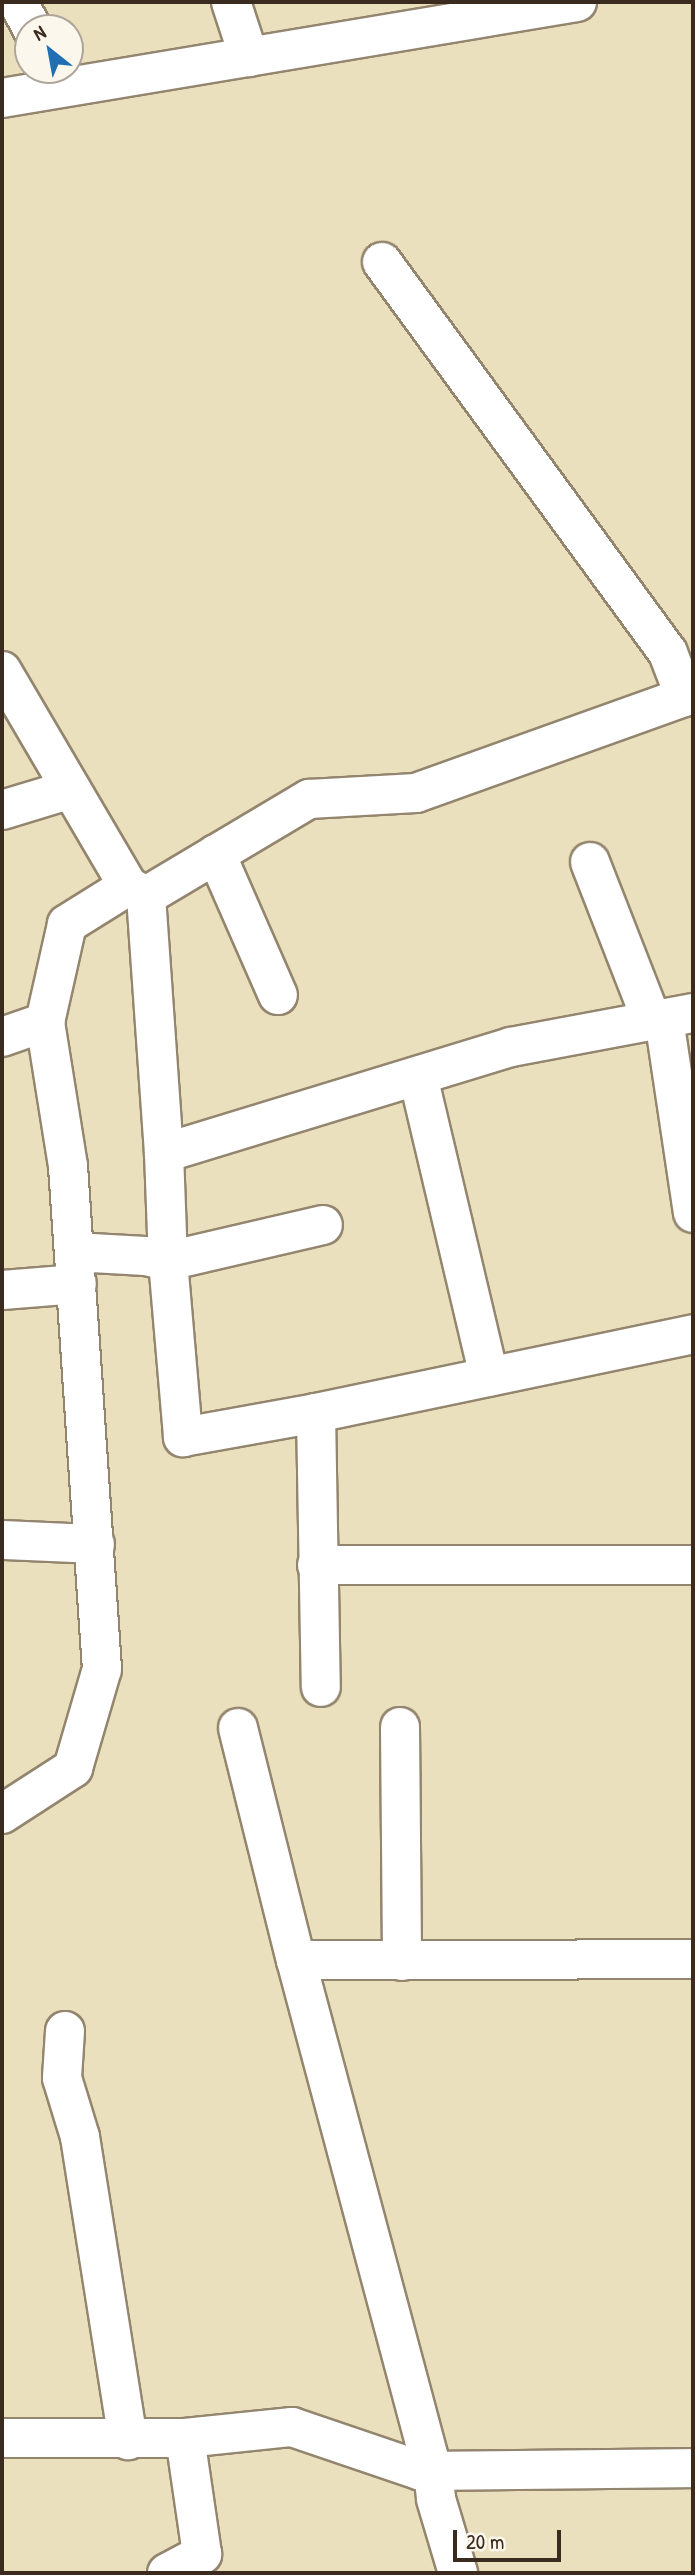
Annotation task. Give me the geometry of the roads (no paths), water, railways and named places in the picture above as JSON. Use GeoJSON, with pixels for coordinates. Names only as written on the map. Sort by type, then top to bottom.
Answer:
{"type":"FeatureCollection","features":[{"type":"Feature","properties":{"kind":"street"},"geometry":{"type":"LineString","coordinates":[[231,2],[249,57]]}},
{"type":"Feature","properties":{"kind":"street"},"geometry":{"type":"LineString","coordinates":[[84,76],[249,57],[577,2]]}},
{"type":"Feature","properties":{"kind":"street"},"geometry":{"type":"LineString","coordinates":[[2,97],[42,84]]}},
{"type":"Feature","properties":{"kind":"street"},"geometry":{"type":"LineString","coordinates":[[2,1814],[73,1768],[102,1670],[68,1166],[45,1022],[67,924],[216,854],[309,799],[416,793],[689,695],[668,653],[382,262]]}},
{"type":"Feature","properties":{"kind":"street"},"geometry":{"type":"LineString","coordinates":[[2,671],[71,789],[137,891],[164,1153],[168,1261],[183,1437],[316,1413],[693,1334]]}},
{"type":"Feature","properties":{"kind":"street"},"geometry":{"type":"LineString","coordinates":[[2,810],[71,789]]}},
{"type":"Feature","properties":{"kind":"street"},"geometry":{"type":"LineString","coordinates":[[216,854],[278,995]]}},
{"type":"Feature","properties":{"kind":"street"},"geometry":{"type":"LineString","coordinates":[[590,862],[670,1018],[692,1199]]}},
{"type":"Feature","properties":{"kind":"street"},"geometry":{"type":"LineString","coordinates":[[164,1153],[511,1047],[670,1018]]}},
{"type":"Feature","properties":{"kind":"street"},"geometry":{"type":"LineString","coordinates":[[2,1037],[45,1022]]}},
{"type":"Feature","properties":{"kind":"street"},"geometry":{"type":"LineString","coordinates":[[418,1076],[489,1377]]}},
{"type":"Feature","properties":{"kind":"street"},"geometry":{"type":"LineString","coordinates":[[2,1290],[75,1268],[145,1256],[168,1261],[323,1225]]}},
{"type":"Feature","properties":{"kind":"street"},"geometry":{"type":"LineString","coordinates":[[316,1413],[321,1687]]}},
{"type":"Feature","properties":{"kind":"street"},"geometry":{"type":"LineString","coordinates":[[2,1540],[95,1544]]}},
{"type":"Feature","properties":{"kind":"street"},"geometry":{"type":"LineString","coordinates":[[317,1565],[693,1564]]}},
{"type":"Feature","properties":{"kind":"street"},"geometry":{"type":"LineString","coordinates":[[400,1727],[402,1961]]}},
{"type":"Feature","properties":{"kind":"street"},"geometry":{"type":"LineString","coordinates":[[238,1728],[296,1960],[433,2473],[436,2499],[458,2573]]}},
{"type":"Feature","properties":{"kind":"street"},"geometry":{"type":"LineString","coordinates":[[296,1960],[693,1959]]}},
{"type":"Feature","properties":{"kind":"street"},"geometry":{"type":"LineString","coordinates":[[65,2031],[62,2078],[80,2137],[128,2440]]}},
{"type":"Feature","properties":{"kind":"street"},"geometry":{"type":"LineString","coordinates":[[2,2438],[185,2438],[292,2427],[433,2473],[693,2468]]}},
{"type":"Feature","properties":{"kind":"street"},"geometry":{"type":"LineString","coordinates":[[167,2573],[202,2554],[185,2438]]}}]}
